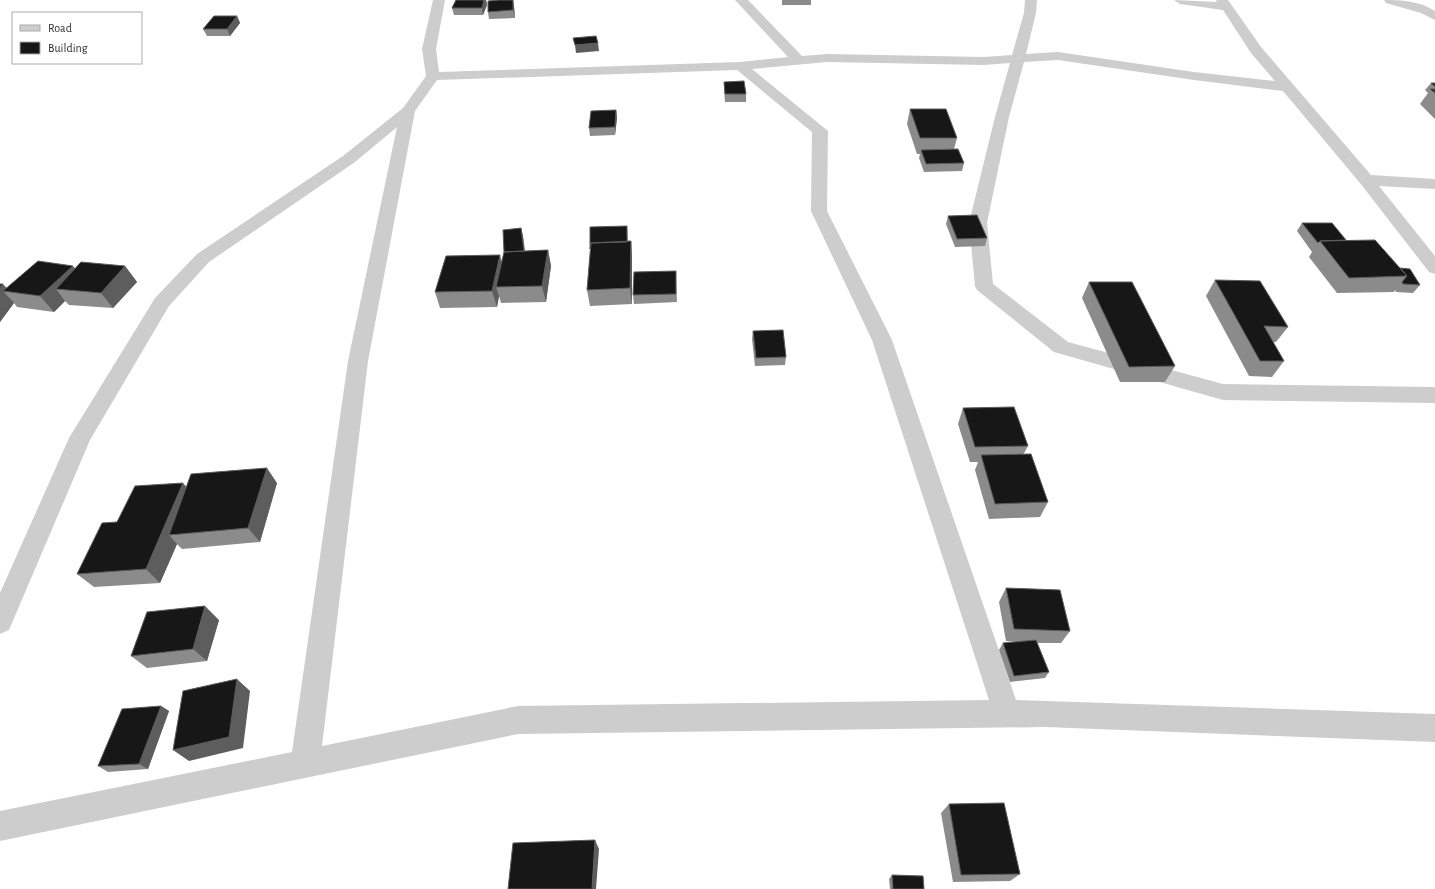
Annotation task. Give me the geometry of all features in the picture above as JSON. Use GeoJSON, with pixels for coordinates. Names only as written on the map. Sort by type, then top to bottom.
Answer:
{"type":"FeatureCollection","features":[{"type":"Feature","properties":{"kind":"street"},"geometry":{"type":"LineString","coordinates":[[0,622],[80,438],[162,302],[203,258],[349,158],[408,111],[432,76],[429,49],[438,0]]}},
{"type":"Feature","properties":{"kind":"street"},"geometry":{"type":"LineString","coordinates":[[741,0],[798,60]]}},
{"type":"Feature","properties":{"kind":"street"},"geometry":{"type":"LineString","coordinates":[[1031,0],[1030,13],[978,224],[984,286],[1061,347],[1222,392],[1435,395]]}},
{"type":"Feature","properties":{"kind":"street"},"geometry":{"type":"LineString","coordinates":[[1180,0],[1224,3],[1256,50],[1366,180],[1435,268]]}},
{"type":"Feature","properties":{"kind":"street"},"geometry":{"type":"LineString","coordinates":[[1390,0],[1425,10],[1435,16]]}},
{"type":"Feature","properties":{"kind":"street"},"geometry":{"type":"LineString","coordinates":[[432,76],[740,66],[827,58],[984,61],[1058,56],[1194,76],[1288,87]]}},
{"type":"Feature","properties":{"kind":"street"},"geometry":{"type":"LineString","coordinates":[[740,66],[820,131],[819,211],[882,340],[1007,713]]}},
{"type":"Feature","properties":{"kind":"street"},"geometry":{"type":"LineString","coordinates":[[305,763],[358,361],[408,111]]}},
{"type":"Feature","properties":{"kind":"street"},"geometry":{"type":"LineString","coordinates":[[1366,180],[1435,184]]}},
{"type":"Feature","properties":{"kind":"street"},"geometry":{"type":"LineString","coordinates":[[0,826],[518,720],[1007,713],[1435,728]]}},
{"type":"Feature","properties":{"kind":"building"},"geometry":{"type":"Polygon","coordinates":[[[456,0],[484,0],[482,8],[452,8],[456,0]]]}},
{"type":"Feature","properties":{"kind":"building"},"geometry":{"type":"Polygon","coordinates":[[[513,0],[513,10],[488,12],[488,1],[513,0]]]}},
{"type":"Feature","properties":{"kind":"building"},"geometry":{"type":"Polygon","coordinates":[[[214,16],[237,16],[227,29],[203,29],[214,16]]]}},
{"type":"Feature","properties":{"kind":"building"},"geometry":{"type":"Polygon","coordinates":[[[596,36],[598,43],[575,45],[573,38],[596,36]]]}},
{"type":"Feature","properties":{"kind":"building"},"geometry":{"type":"Polygon","coordinates":[[[744,81],[746,94],[725,94],[724,82],[744,81]]]}},
{"type":"Feature","properties":{"kind":"building"},"geometry":{"type":"Polygon","coordinates":[[[910,109],[946,109],[957,138],[920,138],[910,109]]]}},
{"type":"Feature","properties":{"kind":"building"},"geometry":{"type":"Polygon","coordinates":[[[616,110],[615,127],[589,128],[591,111],[616,110]]]}},
{"type":"Feature","properties":{"kind":"building"},"geometry":{"type":"Polygon","coordinates":[[[958,149],[964,163],[926,164],[921,150],[958,149]]]}},
{"type":"Feature","properties":{"kind":"building"},"geometry":{"type":"Polygon","coordinates":[[[977,215],[987,238],[957,239],[948,216],[977,215]]]}},
{"type":"Feature","properties":{"kind":"building"},"geometry":{"type":"Polygon","coordinates":[[[1302,223],[1332,223],[1346,240],[1320,241],[1318,243],[1302,223]]]}},
{"type":"Feature","properties":{"kind":"building"},"geometry":{"type":"Polygon","coordinates":[[[627,226],[627,242],[591,243],[590,249],[590,227],[627,226]]]}},
{"type":"Feature","properties":{"kind":"building"},"geometry":{"type":"Polygon","coordinates":[[[521,228],[524,251],[504,252],[503,230],[521,228]]]}},
{"type":"Feature","properties":{"kind":"building"},"geometry":{"type":"Polygon","coordinates":[[[1375,240],[1407,276],[1349,278],[1320,241],[1375,240]]]}},
{"type":"Feature","properties":{"kind":"building"},"geometry":{"type":"Polygon","coordinates":[[[631,241],[630,288],[587,290],[591,243],[631,241]]]}},
{"type":"Feature","properties":{"kind":"building"},"geometry":{"type":"Polygon","coordinates":[[[548,250],[542,286],[496,287],[504,252],[548,250]]]}},
{"type":"Feature","properties":{"kind":"building"},"geometry":{"type":"Polygon","coordinates":[[[500,255],[492,291],[435,292],[446,256],[500,255]]]}},
{"type":"Feature","properties":{"kind":"building"},"geometry":{"type":"Polygon","coordinates":[[[38,261],[73,266],[40,296],[3,291],[38,261]]]}},
{"type":"Feature","properties":{"kind":"building"},"geometry":{"type":"Polygon","coordinates":[[[81,262],[125,266],[101,293],[56,289],[81,262]]]}},
{"type":"Feature","properties":{"kind":"building"},"geometry":{"type":"Polygon","coordinates":[[[1400,268],[1410,269],[1420,285],[1403,284],[1402,282],[1407,276],[1400,268]]]}},
{"type":"Feature","properties":{"kind":"building"},"geometry":{"type":"Polygon","coordinates":[[[676,271],[676,294],[633,295],[634,272],[676,271]]]}},
{"type":"Feature","properties":{"kind":"building"},"geometry":{"type":"Polygon","coordinates":[[[1215,280],[1260,281],[1288,327],[1264,326],[1284,361],[1260,361],[1215,280]]]}},
{"type":"Feature","properties":{"kind":"building"},"geometry":{"type":"Polygon","coordinates":[[[1089,282],[1132,282],[1175,366],[1129,367],[1089,282]]]}},
{"type":"Feature","properties":{"kind":"building"},"geometry":{"type":"Polygon","coordinates":[[[783,330],[786,357],[756,358],[753,331],[783,330]]]}},
{"type":"Feature","properties":{"kind":"building"},"geometry":{"type":"Polygon","coordinates":[[[1014,407],[1028,446],[975,447],[963,408],[1014,407]]]}},
{"type":"Feature","properties":{"kind":"building"},"geometry":{"type":"Polygon","coordinates":[[[1031,454],[1048,502],[995,504],[981,455],[1031,454]]]}},
{"type":"Feature","properties":{"kind":"building"},"geometry":{"type":"Polygon","coordinates":[[[267,468],[248,528],[169,535],[191,474],[267,468]]]}},
{"type":"Feature","properties":{"kind":"building"},"geometry":{"type":"Polygon","coordinates":[[[183,483],[146,569],[77,574],[102,523],[117,522],[135,486],[183,483]]]}},
{"type":"Feature","properties":{"kind":"building"},"geometry":{"type":"Polygon","coordinates":[[[1006,588],[1060,590],[1070,631],[1014,629],[1006,588]]]}},
{"type":"Feature","properties":{"kind":"building"},"geometry":{"type":"Polygon","coordinates":[[[205,606],[193,649],[131,656],[147,612],[205,606]]]}},
{"type":"Feature","properties":{"kind":"building"},"geometry":{"type":"Polygon","coordinates":[[[1036,640],[1049,672],[1014,676],[1003,643],[1036,640]]]}},
{"type":"Feature","properties":{"kind":"building"},"geometry":{"type":"Polygon","coordinates":[[[237,679],[229,737],[173,750],[183,691],[237,679]]]}},
{"type":"Feature","properties":{"kind":"building"},"geometry":{"type":"Polygon","coordinates":[[[161,706],[139,764],[98,766],[122,709],[161,706]]]}},
{"type":"Feature","properties":{"kind":"building"},"geometry":{"type":"Polygon","coordinates":[[[1004,803],[1020,874],[961,875],[949,804],[1004,803]]]}},
{"type":"Feature","properties":{"kind":"building"},"geometry":{"type":"Polygon","coordinates":[[[595,840],[592,889],[508,889],[513,843],[595,840]]]}},
{"type":"Feature","properties":{"kind":"building"},"geometry":{"type":"Polygon","coordinates":[[[892,875],[923,876],[924,889],[893,889],[892,875]]]}}]}
